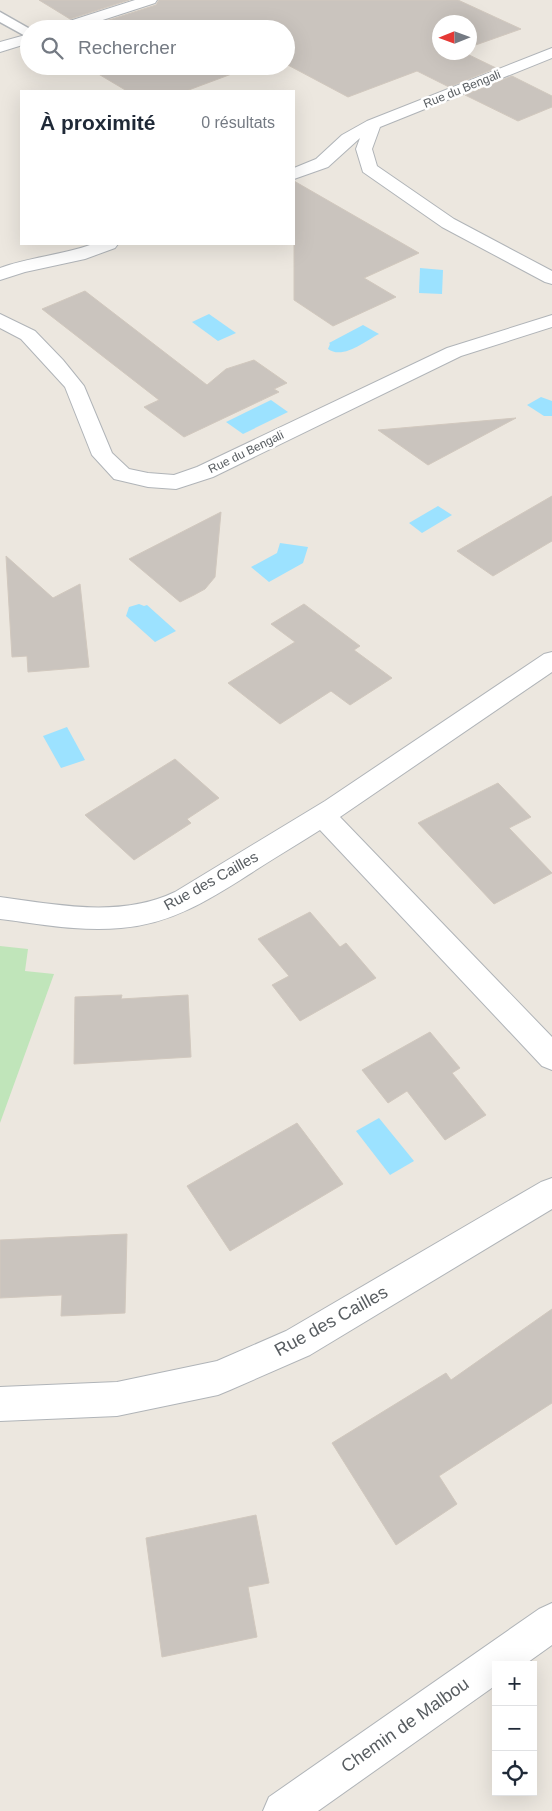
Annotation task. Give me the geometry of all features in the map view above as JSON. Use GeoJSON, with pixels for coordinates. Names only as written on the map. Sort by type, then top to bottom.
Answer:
{"type":"FeatureCollection","features":[{"type":"Feature","properties":{"kind":"street"},"geometry":{"type":"LineString","coordinates":[[87,20],[150,0]]}},
{"type":"Feature","properties":{"kind":"street"},"geometry":{"type":"LineString","coordinates":[[0,47],[20,41]]}},
{"type":"Feature","properties":{"kind":"street","name":"Rue du Bengali"},"geometry":{"type":"LineString","coordinates":[[295,174],[322,163],[348,138],[373,124],[552,53]]}},
{"type":"Feature","properties":{"kind":"street"},"geometry":{"type":"LineString","coordinates":[[369,168],[364,149],[373,124]]}},
{"type":"Feature","properties":{"kind":"street","name":"Rue du Bengali"},"geometry":{"type":"LineString","coordinates":[[322,163],[346,164],[369,168],[448,223],[552,278]]}},
{"type":"Feature","properties":{"kind":"street"},"geometry":{"type":"LineString","coordinates":[[0,274],[20,267],[80,255],[106,245]]}},
{"type":"Feature","properties":{"kind":"street","name":"Rue du Bengali"},"geometry":{"type":"LineString","coordinates":[[0,320],[28,335],[74,386],[103,455],[122,474],[148,480],[176,482],[205,472],[454,352],[552,321]]}},
{"type":"Feature","properties":{"kind":"street","name":"Rue des Cailles"},"geometry":{"type":"LineString","coordinates":[[0,908],[76,918],[118,918],[161,910],[194,893],[323,816],[552,660]]}},
{"type":"Feature","properties":{"kind":"street"},"geometry":{"type":"LineString","coordinates":[[323,816],[552,1057]]}},
{"type":"Feature","properties":{"kind":"street","name":"Rue des Cailles"},"geometry":{"type":"LineString","coordinates":[[0,1404],[117,1399],[218,1378],[298,1343],[552,1192]]}},
{"type":"Feature","properties":{"kind":"street","name":"Chemin de Malbou"},"geometry":{"type":"LineString","coordinates":[[283,1811],[552,1622]]}},
{"type":"Feature","properties":{"kind":"lane"},"geometry":{"type":"LineString","coordinates":[[0,16],[20,28]]}},
{"type":"Feature","properties":{"kind":"green space"},"geometry":{"type":"Polygon","coordinates":[[[0,946],[28,949],[25,971],[54,974],[0,1123],[0,946]]]}},
{"type":"Feature","properties":{"kind":"water"},"geometry":{"type":"Polygon","coordinates":[[[420,268],[443,270],[442,294],[419,293],[420,268]]]}},
{"type":"Feature","properties":{"kind":"water"},"geometry":{"type":"Polygon","coordinates":[[[209,314],[236,333],[218,341],[192,322],[209,314]]]}},
{"type":"Feature","properties":{"kind":"water"},"geometry":{"type":"Polygon","coordinates":[[[363,325],[379,334],[347,351],[334,352],[328,349],[329,343],[363,325]]]}},
{"type":"Feature","properties":{"kind":"water"},"geometry":{"type":"Polygon","coordinates":[[[541,397],[552,401],[552,416],[544,416],[527,405],[541,397]]]}},
{"type":"Feature","properties":{"kind":"water"},"geometry":{"type":"Polygon","coordinates":[[[271,400],[288,412],[243,434],[226,422],[271,400]]]}},
{"type":"Feature","properties":{"kind":"water"},"geometry":{"type":"Polygon","coordinates":[[[438,506],[452,515],[422,533],[409,523],[438,506]]]}},
{"type":"Feature","properties":{"kind":"water"},"geometry":{"type":"Polygon","coordinates":[[[280,543],[308,547],[303,563],[269,582],[251,567],[277,553],[280,543]]]}},
{"type":"Feature","properties":{"kind":"water"},"geometry":{"type":"Polygon","coordinates":[[[139,604],[147,605],[176,631],[155,642],[126,616],[129,607],[139,604]]]}},
{"type":"Feature","properties":{"kind":"water"},"geometry":{"type":"Polygon","coordinates":[[[67,727],[85,760],[61,768],[43,736],[67,727]]]}},
{"type":"Feature","properties":{"kind":"water"},"geometry":{"type":"Polygon","coordinates":[[[379,1118],[414,1161],[390,1175],[356,1131],[379,1118]]]}},
{"type":"Feature","properties":{"kind":"building"},"geometry":{"type":"Polygon","coordinates":[[[39,0],[129,0],[70,19],[39,0]]]}},
{"type":"Feature","properties":{"kind":"building"},"geometry":{"type":"Polygon","coordinates":[[[159,0],[458,0],[521,29],[477,45],[477,15],[432,15],[432,60],[477,59],[496,68],[449,87],[417,71],[348,97],[295,69],[295,20],[109,20],[156,5],[159,0]]]}},
{"type":"Feature","properties":{"kind":"building"},"geometry":{"type":"Polygon","coordinates":[[[100,75],[229,75],[189,90],[125,90],[100,75]]]}},
{"type":"Feature","properties":{"kind":"building"},"geometry":{"type":"Polygon","coordinates":[[[512,76],[552,96],[552,107],[518,121],[465,95],[512,76]]]}},
{"type":"Feature","properties":{"kind":"building"},"geometry":{"type":"Polygon","coordinates":[[[295,182],[419,253],[364,278],[396,297],[333,326],[294,300],[295,182]]]}},
{"type":"Feature","properties":{"kind":"building"},"geometry":{"type":"Polygon","coordinates":[[[85,291],[207,385],[226,369],[254,360],[287,383],[274,389],[279,392],[184,437],[144,407],[159,400],[42,309],[85,291]]]}},
{"type":"Feature","properties":{"kind":"building"},"geometry":{"type":"Polygon","coordinates":[[[516,418],[428,465],[378,430],[516,418]]]}},
{"type":"Feature","properties":{"kind":"building"},"geometry":{"type":"Polygon","coordinates":[[[552,496],[552,541],[493,576],[457,551],[552,496]]]}},
{"type":"Feature","properties":{"kind":"building"},"geometry":{"type":"Polygon","coordinates":[[[221,512],[215,577],[205,589],[194,595],[180,602],[129,559],[221,512]]]}},
{"type":"Feature","properties":{"kind":"building"},"geometry":{"type":"Polygon","coordinates":[[[6,556],[53,598],[80,584],[89,667],[28,672],[27,656],[12,657],[6,556]]]}},
{"type":"Feature","properties":{"kind":"building"},"geometry":{"type":"Polygon","coordinates":[[[304,604],[360,646],[354,650],[392,678],[350,705],[331,691],[280,724],[228,683],[295,642],[271,624],[304,604]]]}},
{"type":"Feature","properties":{"kind":"building"},"geometry":{"type":"Polygon","coordinates":[[[175,759],[219,798],[187,819],[191,823],[134,860],[85,815],[175,759]]]}},
{"type":"Feature","properties":{"kind":"building"},"geometry":{"type":"Polygon","coordinates":[[[498,783],[531,817],[509,828],[552,873],[494,904],[418,823],[498,783]]]}},
{"type":"Feature","properties":{"kind":"building"},"geometry":{"type":"Polygon","coordinates":[[[310,912],[340,947],[346,943],[376,978],[300,1021],[272,985],[289,976],[258,939],[310,912]]]}},
{"type":"Feature","properties":{"kind":"building"},"geometry":{"type":"Polygon","coordinates":[[[122,995],[121,999],[188,995],[191,1057],[74,1064],[75,997],[122,995]]]}},
{"type":"Feature","properties":{"kind":"building"},"geometry":{"type":"Polygon","coordinates":[[[430,1032],[460,1068],[452,1073],[486,1115],[445,1140],[407,1091],[388,1103],[362,1070],[430,1032]]]}},
{"type":"Feature","properties":{"kind":"building"},"geometry":{"type":"Polygon","coordinates":[[[297,1123],[343,1184],[230,1251],[187,1186],[297,1123]]]}},
{"type":"Feature","properties":{"kind":"building"},"geometry":{"type":"Polygon","coordinates":[[[127,1234],[125,1313],[61,1316],[62,1295],[0,1298],[0,1240],[127,1234]]]}},
{"type":"Feature","properties":{"kind":"building"},"geometry":{"type":"Polygon","coordinates":[[[552,1309],[552,1403],[439,1476],[457,1504],[396,1545],[332,1443],[446,1373],[451,1380],[552,1309]]]}},
{"type":"Feature","properties":{"kind":"building"},"geometry":{"type":"Polygon","coordinates":[[[256,1515],[269,1583],[248,1587],[257,1637],[162,1657],[146,1538],[256,1515]]]}}]}
